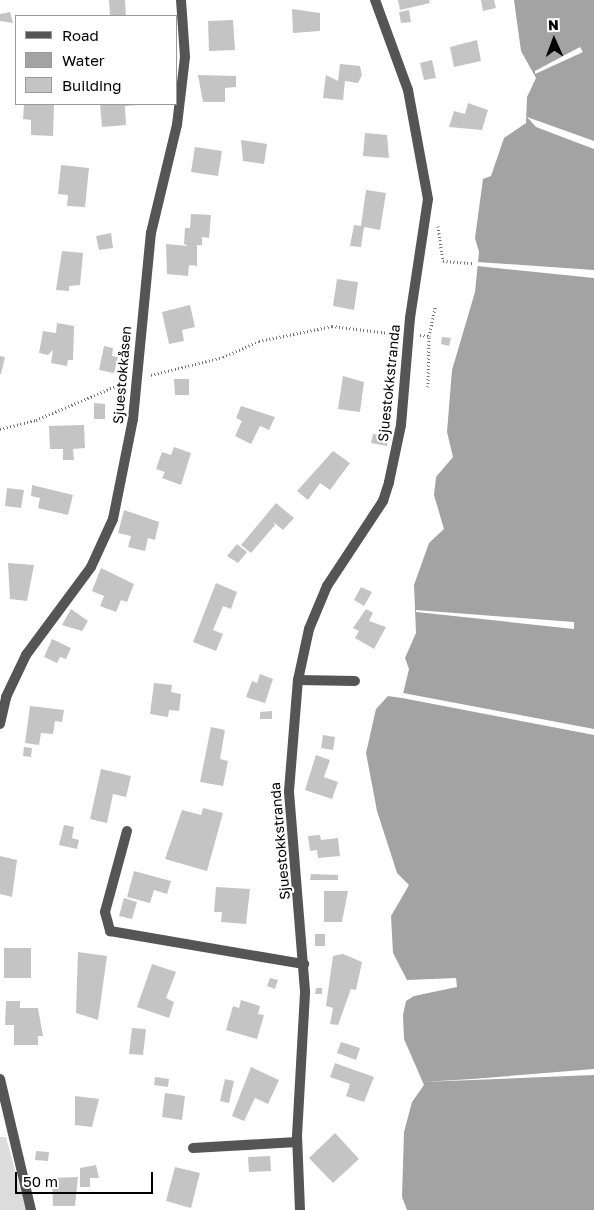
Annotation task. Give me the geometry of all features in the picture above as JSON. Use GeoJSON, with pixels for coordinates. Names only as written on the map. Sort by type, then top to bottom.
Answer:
{"type":"FeatureCollection","features":[{"type":"Feature","properties":{"kind":"street","name":"Sjuestokkåsen"},"geometry":{"type":"LineString","coordinates":[[0,724],[6,697],[26,655],[91,567],[113,519],[133,419],[151,233],[177,125],[181,0]]}},
{"type":"Feature","properties":{"kind":"street","name":"Sjuestokkstranda"},"geometry":{"type":"LineString","coordinates":[[300,1210],[297,1142],[304,964],[289,791],[298,680],[308,629],[327,586],[383,501],[390,482],[401,426],[410,318],[426,222],[427,187],[408,90],[375,0]]}},
{"type":"Feature","properties":{"kind":"street"},"geometry":{"type":"LineString","coordinates":[[298,680],[354,681]]}},
{"type":"Feature","properties":{"kind":"street"},"geometry":{"type":"LineString","coordinates":[[127,831],[105,912],[110,930],[304,964]]}},
{"type":"Feature","properties":{"kind":"street"},"geometry":{"type":"LineString","coordinates":[[0,1079],[31,1210]]}},
{"type":"Feature","properties":{"kind":"street"},"geometry":{"type":"LineString","coordinates":[[193,1148],[297,1142]]}},
{"type":"Feature","properties":{"kind":"path"},"geometry":{"type":"LineString","coordinates":[[426,222],[442,231],[443,261],[474,263]]}},
{"type":"Feature","properties":{"kind":"path"},"geometry":{"type":"LineString","coordinates":[[259,340],[332,326],[358,330]]}},
{"type":"Feature","properties":{"kind":"path"},"geometry":{"type":"LineString","coordinates":[[428,387],[429,336]]}},
{"type":"Feature","properties":{"kind":"shaded area"},"geometry":{"type":"Polygon","coordinates":[[[0,1137],[6,1137],[26,1210],[0,1210],[0,1137]]]}},
{"type":"Feature","properties":{"kind":"water"},"geometry":{"type":"Polygon","coordinates":[[[514,0],[594,0],[594,1210],[407,1210],[402,1197],[404,1132],[412,1102],[424,1085],[404,1039],[403,1015],[406,1001],[414,996],[457,987],[456,978],[407,980],[393,953],[391,916],[409,885],[397,873],[377,811],[366,753],[376,709],[388,696],[402,698],[409,669],[405,658],[416,633],[414,585],[429,543],[444,529],[434,495],[436,477],[453,457],[447,432],[452,370],[475,292],[479,252],[475,238],[483,179],[491,176],[504,138],[526,123],[527,97],[536,78],[521,51],[514,0]]]}},
{"type":"Feature","properties":{"kind":"pier"},"geometry":{"type":"Polygon","coordinates":[[[580,47],[583,52],[535,74],[535,71],[580,47]]]}},
{"type":"Feature","properties":{"kind":"pier"},"geometry":{"type":"Polygon","coordinates":[[[527,117],[594,141],[594,149],[536,127],[527,117]]]}},
{"type":"Feature","properties":{"kind":"pier"},"geometry":{"type":"Polygon","coordinates":[[[477,262],[594,270],[594,278],[477,266],[477,262]]]}},
{"type":"Feature","properties":{"kind":"pier"},"geometry":{"type":"Polygon","coordinates":[[[416,610],[574,622],[574,629],[416,612],[416,610]]]}},
{"type":"Feature","properties":{"kind":"pier"},"geometry":{"type":"Polygon","coordinates":[[[403,693],[594,729],[594,735],[402,698],[403,693]]]}},
{"type":"Feature","properties":{"kind":"pier"},"geometry":{"type":"Polygon","coordinates":[[[594,1069],[594,1075],[423,1082],[472,1079],[594,1069]]]}},
{"type":"Feature","properties":{"kind":"building"},"geometry":{"type":"Polygon","coordinates":[[[109,0],[125,0],[126,15],[110,15],[109,0]]]}},
{"type":"Feature","properties":{"kind":"building"},"geometry":{"type":"Polygon","coordinates":[[[398,0],[429,0],[430,3],[400,10],[398,0]]]}},
{"type":"Feature","properties":{"kind":"building"},"geometry":{"type":"Polygon","coordinates":[[[481,0],[494,0],[496,8],[483,11],[481,0]]]}},
{"type":"Feature","properties":{"kind":"building"},"geometry":{"type":"Polygon","coordinates":[[[292,9],[320,13],[320,31],[293,33],[292,9]]]}},
{"type":"Feature","properties":{"kind":"building"},"geometry":{"type":"Polygon","coordinates":[[[409,10],[411,22],[401,23],[399,12],[409,10]]]}},
{"type":"Feature","properties":{"kind":"building"},"geometry":{"type":"Polygon","coordinates":[[[10,12],[13,23],[0,21],[0,14],[10,12]]]}},
{"type":"Feature","properties":{"kind":"building"},"geometry":{"type":"Polygon","coordinates":[[[233,20],[235,50],[209,51],[208,21],[233,20]]]}},
{"type":"Feature","properties":{"kind":"building"},"geometry":{"type":"Polygon","coordinates":[[[477,40],[481,61],[454,67],[450,47],[477,40]]]}},
{"type":"Feature","properties":{"kind":"building"},"geometry":{"type":"Polygon","coordinates":[[[432,60],[436,78],[424,80],[420,63],[432,60]]]}},
{"type":"Feature","properties":{"kind":"building"},"geometry":{"type":"Polygon","coordinates":[[[340,64],[360,66],[362,75],[358,83],[345,81],[343,100],[323,98],[326,75],[338,81],[340,64]]]}},
{"type":"Feature","properties":{"kind":"building"},"geometry":{"type":"Polygon","coordinates":[[[198,75],[236,76],[236,87],[225,88],[225,102],[203,102],[198,75]]]}},
{"type":"Feature","properties":{"kind":"building"},"geometry":{"type":"Polygon","coordinates":[[[468,103],[488,110],[482,130],[449,127],[454,111],[465,114],[468,103]]]}},
{"type":"Feature","properties":{"kind":"building"},"geometry":{"type":"Polygon","coordinates":[[[24,105],[54,105],[53,136],[31,135],[31,120],[23,119],[24,105]]]}},
{"type":"Feature","properties":{"kind":"building"},"geometry":{"type":"Polygon","coordinates":[[[100,105],[138,105],[125,106],[126,125],[102,127],[100,105]]]}},
{"type":"Feature","properties":{"kind":"building"},"geometry":{"type":"Polygon","coordinates":[[[365,133],[387,135],[389,158],[363,156],[365,133]]]}},
{"type":"Feature","properties":{"kind":"building"},"geometry":{"type":"Polygon","coordinates":[[[241,140],[267,144],[264,164],[243,161],[241,140]]]}},
{"type":"Feature","properties":{"kind":"building"},"geometry":{"type":"Polygon","coordinates":[[[195,147],[222,151],[218,176],[191,172],[195,147]]]}},
{"type":"Feature","properties":{"kind":"building"},"geometry":{"type":"Polygon","coordinates":[[[61,165],[89,168],[85,207],[67,206],[68,195],[58,194],[61,165]]]}},
{"type":"Feature","properties":{"kind":"building"},"geometry":{"type":"Polygon","coordinates":[[[366,190],[386,193],[380,230],[364,227],[361,247],[350,246],[354,225],[361,226],[366,190]]]}},
{"type":"Feature","properties":{"kind":"building"},"geometry":{"type":"Polygon","coordinates":[[[191,214],[211,215],[209,238],[202,237],[202,245],[197,245],[197,266],[189,265],[188,276],[167,274],[166,244],[188,246],[184,244],[185,228],[190,228],[191,214]]]}},
{"type":"Feature","properties":{"kind":"building"},"geometry":{"type":"Polygon","coordinates":[[[111,233],[113,248],[99,250],[96,236],[111,233]]]}},
{"type":"Feature","properties":{"kind":"building"},"geometry":{"type":"Polygon","coordinates":[[[62,251],[83,253],[80,285],[69,286],[69,291],[56,290],[62,251]]]}},
{"type":"Feature","properties":{"kind":"building"},"geometry":{"type":"Polygon","coordinates":[[[337,279],[358,282],[354,310],[333,306],[337,279]]]}},
{"type":"Feature","properties":{"kind":"building"},"geometry":{"type":"Polygon","coordinates":[[[190,305],[195,327],[182,330],[184,341],[169,344],[162,312],[190,305]]]}},
{"type":"Feature","properties":{"kind":"building"},"geometry":{"type":"Polygon","coordinates":[[[57,323],[74,326],[73,360],[68,360],[67,366],[51,363],[53,350],[48,355],[39,353],[43,331],[56,333],[57,323]]]}},
{"type":"Feature","properties":{"kind":"building"},"geometry":{"type":"Polygon","coordinates":[[[442,337],[451,338],[449,346],[441,344],[442,337]]]}},
{"type":"Feature","properties":{"kind":"building"},"geometry":{"type":"Polygon","coordinates":[[[104,346],[113,348],[112,356],[118,357],[114,373],[99,370],[104,346]]]}},
{"type":"Feature","properties":{"kind":"building"},"geometry":{"type":"Polygon","coordinates":[[[0,356],[5,357],[1,374],[0,374],[0,356]]]}},
{"type":"Feature","properties":{"kind":"building"},"geometry":{"type":"Polygon","coordinates":[[[343,376],[364,382],[360,412],[338,409],[343,376]]]}},
{"type":"Feature","properties":{"kind":"building"},"geometry":{"type":"Polygon","coordinates":[[[174,379],[189,379],[189,395],[175,395],[174,379]]]}},
{"type":"Feature","properties":{"kind":"building"},"geometry":{"type":"Polygon","coordinates":[[[94,403],[105,404],[105,419],[94,419],[94,403]]]}},
{"type":"Feature","properties":{"kind":"building"},"geometry":{"type":"Polygon","coordinates":[[[241,406],[275,417],[269,430],[260,426],[251,444],[235,436],[242,421],[236,418],[241,406]]]}},
{"type":"Feature","properties":{"kind":"building"},"geometry":{"type":"Polygon","coordinates":[[[84,425],[85,448],[73,449],[74,460],[63,460],[63,449],[50,449],[49,426],[84,425]]]}},
{"type":"Feature","properties":{"kind":"building"},"geometry":{"type":"Polygon","coordinates":[[[373,434],[388,437],[387,446],[371,443],[373,434]]]}},
{"type":"Feature","properties":{"kind":"building"},"geometry":{"type":"Polygon","coordinates":[[[174,447],[191,453],[181,485],[162,478],[165,472],[156,469],[162,452],[171,455],[174,447]]]}},
{"type":"Feature","properties":{"kind":"building"},"geometry":{"type":"Polygon","coordinates":[[[333,451],[350,463],[330,490],[320,483],[308,500],[297,491],[333,451]]]}},
{"type":"Feature","properties":{"kind":"building"},"geometry":{"type":"Polygon","coordinates":[[[32,485],[73,495],[68,515],[38,508],[40,498],[31,496],[32,485]]]}},
{"type":"Feature","properties":{"kind":"building"},"geometry":{"type":"Polygon","coordinates":[[[7,488],[24,490],[21,508],[5,506],[7,488]]]}},
{"type":"Feature","properties":{"kind":"building"},"geometry":{"type":"Polygon","coordinates":[[[276,503],[294,518],[283,530],[273,522],[275,525],[251,553],[241,545],[276,503]]]}},
{"type":"Feature","properties":{"kind":"building"},"geometry":{"type":"Polygon","coordinates":[[[124,510],[159,522],[155,540],[148,538],[145,551],[128,547],[131,536],[118,533],[124,510]]]}},
{"type":"Feature","properties":{"kind":"building"},"geometry":{"type":"Polygon","coordinates":[[[237,544],[247,552],[238,563],[227,556],[237,544]]]}},
{"type":"Feature","properties":{"kind":"building"},"geometry":{"type":"Polygon","coordinates":[[[8,563],[34,565],[27,601],[10,599],[8,563]]]}},
{"type":"Feature","properties":{"kind":"building"},"geometry":{"type":"Polygon","coordinates":[[[101,568],[134,584],[127,602],[121,600],[116,612],[100,606],[104,596],[92,591],[101,568]]]}},
{"type":"Feature","properties":{"kind":"building"},"geometry":{"type":"Polygon","coordinates":[[[216,583],[237,592],[231,609],[223,606],[213,630],[223,634],[216,651],[193,642],[216,583]]]}},
{"type":"Feature","properties":{"kind":"building"},"geometry":{"type":"Polygon","coordinates":[[[361,587],[372,592],[364,606],[354,600],[361,587]]]}},
{"type":"Feature","properties":{"kind":"building"},"geometry":{"type":"Polygon","coordinates":[[[71,609],[88,621],[82,631],[62,625],[71,609]]]}},
{"type":"Feature","properties":{"kind":"building"},"geometry":{"type":"Polygon","coordinates":[[[366,609],[373,613],[369,621],[386,627],[374,649],[355,638],[359,631],[353,628],[366,609]]]}},
{"type":"Feature","properties":{"kind":"building"},"geometry":{"type":"Polygon","coordinates":[[[52,639],[71,648],[66,659],[60,657],[57,663],[44,657],[52,639]]]}},
{"type":"Feature","properties":{"kind":"building"},"geometry":{"type":"Polygon","coordinates":[[[260,674],[273,679],[265,703],[246,697],[252,681],[257,683],[260,674]]]}},
{"type":"Feature","properties":{"kind":"building"},"geometry":{"type":"Polygon","coordinates":[[[154,683],[172,685],[171,692],[181,694],[179,711],[169,710],[168,717],[150,714],[154,683]]]}},
{"type":"Feature","properties":{"kind":"building"},"geometry":{"type":"Polygon","coordinates":[[[30,706],[64,710],[62,722],[55,721],[53,734],[41,733],[39,745],[25,743],[30,706]]]}},
{"type":"Feature","properties":{"kind":"building"},"geometry":{"type":"Polygon","coordinates":[[[272,711],[272,719],[260,719],[260,712],[272,711]]]}},
{"type":"Feature","properties":{"kind":"building"},"geometry":{"type":"Polygon","coordinates":[[[211,727],[225,730],[220,759],[228,761],[223,786],[200,782],[211,727]]]}},
{"type":"Feature","properties":{"kind":"building"},"geometry":{"type":"Polygon","coordinates":[[[323,735],[335,737],[333,750],[321,748],[323,735]]]}},
{"type":"Feature","properties":{"kind":"building"},"geometry":{"type":"Polygon","coordinates":[[[24,747],[32,748],[31,757],[23,756],[24,747]]]}},
{"type":"Feature","properties":{"kind":"building"},"geometry":{"type":"Polygon","coordinates":[[[316,755],[330,760],[324,777],[338,782],[332,799],[305,790],[316,755]]]}},
{"type":"Feature","properties":{"kind":"building"},"geometry":{"type":"Polygon","coordinates":[[[101,769],[131,776],[126,797],[113,794],[107,823],[90,819],[101,769]]]}},
{"type":"Feature","properties":{"kind":"building"},"geometry":{"type":"Polygon","coordinates":[[[203,808],[223,813],[207,871],[165,859],[182,810],[201,815],[203,808]]]}},
{"type":"Feature","properties":{"kind":"building"},"geometry":{"type":"Polygon","coordinates":[[[64,825],[74,827],[72,838],[79,840],[77,849],[59,845],[64,825]]]}},
{"type":"Feature","properties":{"kind":"building"},"geometry":{"type":"Polygon","coordinates":[[[320,835],[321,840],[338,838],[340,856],[318,858],[317,850],[310,851],[308,836],[320,835]]]}},
{"type":"Feature","properties":{"kind":"building"},"geometry":{"type":"Polygon","coordinates":[[[0,856],[17,860],[12,897],[0,894],[0,856]]]}},
{"type":"Feature","properties":{"kind":"building"},"geometry":{"type":"Polygon","coordinates":[[[134,871],[171,881],[167,894],[154,890],[150,903],[127,897],[134,871]]]}},
{"type":"Feature","properties":{"kind":"building"},"geometry":{"type":"Polygon","coordinates":[[[311,874],[338,875],[338,880],[310,880],[311,874]]]}},
{"type":"Feature","properties":{"kind":"building"},"geometry":{"type":"Polygon","coordinates":[[[216,887],[250,889],[246,924],[221,922],[222,912],[214,912],[216,887]]]}},
{"type":"Feature","properties":{"kind":"building"},"geometry":{"type":"Polygon","coordinates":[[[324,891],[348,891],[342,922],[324,922],[324,891]]]}},
{"type":"Feature","properties":{"kind":"building"},"geometry":{"type":"Polygon","coordinates":[[[124,898],[137,902],[132,919],[119,916],[124,898]]]}},
{"type":"Feature","properties":{"kind":"building"},"geometry":{"type":"Polygon","coordinates":[[[315,934],[325,934],[325,946],[315,946],[315,934]]]}},
{"type":"Feature","properties":{"kind":"building"},"geometry":{"type":"Polygon","coordinates":[[[4,948],[31,948],[31,978],[4,978],[4,948]]]}},
{"type":"Feature","properties":{"kind":"building"},"geometry":{"type":"Polygon","coordinates":[[[78,952],[107,956],[98,1020],[76,1013],[78,952]]]}},
{"type":"Feature","properties":{"kind":"building"},"geometry":{"type":"Polygon","coordinates":[[[343,954],[362,962],[356,990],[351,989],[338,1025],[330,1024],[333,1008],[326,1006],[333,956],[343,954]]]}},
{"type":"Feature","properties":{"kind":"building"},"geometry":{"type":"Polygon","coordinates":[[[152,964],[176,972],[166,998],[174,1002],[169,1018],[137,1007],[152,964]]]}},
{"type":"Feature","properties":{"kind":"building"},"geometry":{"type":"Polygon","coordinates":[[[270,978],[278,980],[275,989],[267,986],[270,978]]]}},
{"type":"Feature","properties":{"kind":"building"},"geometry":{"type":"Polygon","coordinates":[[[316,988],[322,988],[322,994],[315,994],[316,988]]]}},
{"type":"Feature","properties":{"kind":"building"},"geometry":{"type":"Polygon","coordinates":[[[241,1000],[260,1006],[258,1014],[264,1015],[257,1039],[226,1030],[233,1006],[239,1008],[241,1000]]]}},
{"type":"Feature","properties":{"kind":"building"},"geometry":{"type":"Polygon","coordinates":[[[6,1001],[20,1001],[20,1008],[38,1008],[43,1036],[38,1036],[38,1045],[14,1045],[14,1025],[5,1025],[6,1001]]]}},
{"type":"Feature","properties":{"kind":"building"},"geometry":{"type":"Polygon","coordinates":[[[132,1028],[146,1029],[143,1055],[129,1054],[132,1028]]]}},
{"type":"Feature","properties":{"kind":"building"},"geometry":{"type":"Polygon","coordinates":[[[341,1042],[360,1048],[356,1060],[337,1053],[341,1042]]]}},
{"type":"Feature","properties":{"kind":"building"},"geometry":{"type":"Polygon","coordinates":[[[335,1063],[374,1077],[364,1102],[346,1096],[350,1084],[330,1077],[335,1063]]]}},
{"type":"Feature","properties":{"kind":"building"},"geometry":{"type":"Polygon","coordinates":[[[251,1067],[279,1080],[268,1104],[255,1098],[244,1121],[232,1116],[251,1067]]]}},
{"type":"Feature","properties":{"kind":"building"},"geometry":{"type":"Polygon","coordinates":[[[155,1077],[169,1079],[168,1087],[154,1085],[155,1077]]]}},
{"type":"Feature","properties":{"kind":"building"},"geometry":{"type":"Polygon","coordinates":[[[225,1079],[234,1081],[229,1103],[220,1101],[225,1079]]]}},
{"type":"Feature","properties":{"kind":"building"},"geometry":{"type":"Polygon","coordinates":[[[165,1093],[185,1096],[182,1120],[162,1117],[165,1093]]]}},
{"type":"Feature","properties":{"kind":"building"},"geometry":{"type":"Polygon","coordinates":[[[75,1096],[99,1099],[92,1127],[75,1125],[75,1096]]]}},
{"type":"Feature","properties":{"kind":"building"},"geometry":{"type":"Polygon","coordinates":[[[335,1133],[359,1159],[333,1183],[309,1158],[335,1133]]]}},
{"type":"Feature","properties":{"kind":"building"},"geometry":{"type":"Polygon","coordinates":[[[36,1151],[49,1152],[48,1161],[35,1160],[36,1151]]]}},
{"type":"Feature","properties":{"kind":"building"},"geometry":{"type":"Polygon","coordinates":[[[270,1156],[271,1171],[249,1172],[248,1157],[270,1156]]]}},
{"type":"Feature","properties":{"kind":"building"},"geometry":{"type":"Polygon","coordinates":[[[96,1165],[99,1178],[90,1178],[90,1187],[80,1187],[80,1168],[96,1165]]]}},
{"type":"Feature","properties":{"kind":"building"},"geometry":{"type":"Polygon","coordinates":[[[175,1167],[200,1173],[191,1208],[166,1201],[175,1167]]]}},
{"type":"Feature","properties":{"kind":"building"},"geometry":{"type":"Polygon","coordinates":[[[78,1177],[75,1206],[53,1206],[52,1178],[78,1177]]]}}]}
